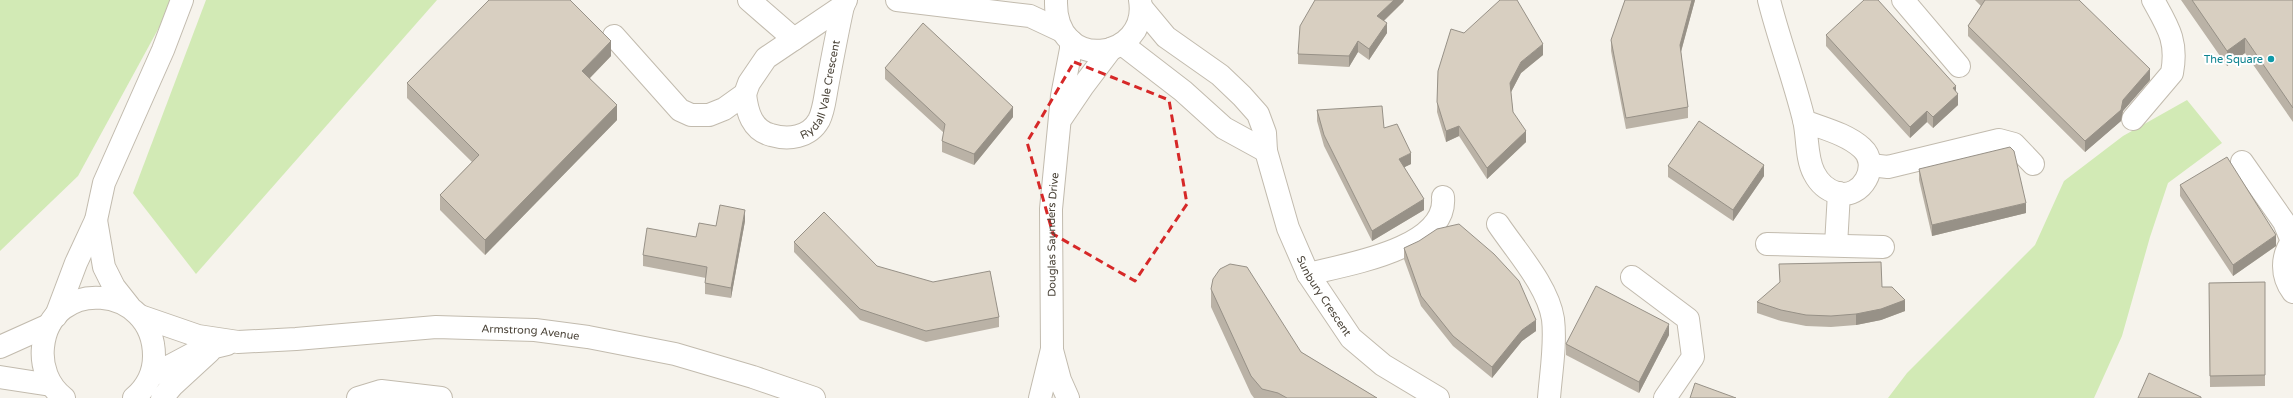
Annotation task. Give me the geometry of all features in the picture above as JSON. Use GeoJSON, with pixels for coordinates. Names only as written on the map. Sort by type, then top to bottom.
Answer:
{"type":"FeatureCollection","features":[{"type":"Feature","properties":{"kind":"street"},"geometry":{"type":"LineString","coordinates":[[57,391],[44,371],[42,356],[44,340],[96,220],[104,184],[164,50],[182,0]]}},
{"type":"Feature","properties":{"kind":"street"},"geometry":{"type":"LineString","coordinates":[[749,0],[794,39]]}},
{"type":"Feature","properties":{"kind":"street"},"geometry":{"type":"LineString","coordinates":[[897,0],[1030,16],[1066,36],[1083,49],[1097,51],[1117,47],[1183,91],[1224,128],[1266,152]]}},
{"type":"Feature","properties":{"kind":"street"},"geometry":{"type":"LineString","coordinates":[[1056,0],[1056,15],[1066,36]]}},
{"type":"Feature","properties":{"kind":"street"},"geometry":{"type":"LineString","coordinates":[[1903,0],[1959,66]]}},
{"type":"Feature","properties":{"kind":"street"},"geometry":{"type":"LineString","coordinates":[[2133,119],[2172,73],[2174,64],[2175,55],[2172,36],[2153,0]]}},
{"type":"Feature","properties":{"kind":"street","name":"Rydall Vale Crescent"},"geometry":{"type":"LineString","coordinates":[[844,3],[824,104],[819,120],[811,129],[793,138],[781,138],[764,133],[751,118],[745,94],[748,83],[766,58],[844,3]]}},
{"type":"Feature","properties":{"kind":"street","name":"Douglas Saunders Drive"},"geometry":{"type":"LineString","coordinates":[[1060,121],[1083,86],[1117,47],[1132,34],[1139,21],[1141,4]]}},
{"type":"Feature","properties":{"kind":"street","name":"Sunbury Crescent"},"geometry":{"type":"LineString","coordinates":[[1141,4],[1177,46],[1220,75],[1258,114],[1265,133],[1266,152],[1288,228],[1308,274],[1351,338],[1383,366],[1438,398]]}},
{"type":"Feature","properties":{"kind":"street"},"geometry":{"type":"LineString","coordinates":[[1775,4],[1804,121],[1814,173],[1828,190],[1839,193],[1858,190],[1866,180],[1870,170],[1870,159],[1863,149],[1855,142],[1804,121]]}},
{"type":"Feature","properties":{"kind":"street"},"geometry":{"type":"LineString","coordinates":[[614,36],[680,110],[691,115],[709,115],[724,109],[745,94]]}},
{"type":"Feature","properties":{"kind":"street","name":"Douglas Saunders Drive"},"geometry":{"type":"LineString","coordinates":[[1066,36],[1071,50],[1060,121],[1051,209],[1052,349],[1060,380],[1068,398]]}},
{"type":"Feature","properties":{"kind":"street"},"geometry":{"type":"LineString","coordinates":[[1870,165],[1888,166],[1999,140],[2014,144],[2033,164]]}},
{"type":"Feature","properties":{"kind":"street"},"geometry":{"type":"LineString","coordinates":[[2242,162],[2284,222],[2293,240],[2283,262],[2289,287],[2293,292]]}},
{"type":"Feature","properties":{"kind":"street"},"geometry":{"type":"LineString","coordinates":[[1836,245],[1839,193]]}},
{"type":"Feature","properties":{"kind":"street"},"geometry":{"type":"LineString","coordinates":[[1308,274],[1381,256],[1422,237],[1436,222],[1443,203],[1443,197]]}},
{"type":"Feature","properties":{"kind":"street"},"geometry":{"type":"LineString","coordinates":[[96,220],[104,266],[114,287],[149,330],[154,346],[142,391]]}},
{"type":"Feature","properties":{"kind":"street"},"geometry":{"type":"LineString","coordinates":[[1498,224],[1538,284],[1551,310],[1553,343],[1549,398]]}},
{"type":"Feature","properties":{"kind":"street"},"geometry":{"type":"LineString","coordinates":[[1767,244],[1883,247]]}},
{"type":"Feature","properties":{"kind":"street"},"geometry":{"type":"LineString","coordinates":[[1632,277],[1688,319],[1693,356],[1665,398]]}},
{"type":"Feature","properties":{"kind":"street","name":"Armstrong Avenue"},"geometry":{"type":"LineString","coordinates":[[53,321],[70,304],[84,298],[99,297],[115,300],[134,311],[198,336],[238,342]]}},
{"type":"Feature","properties":{"kind":"street"},"geometry":{"type":"LineString","coordinates":[[0,347],[53,321]]}},
{"type":"Feature","properties":{"kind":"street","name":"Armstrong Avenue"},"geometry":{"type":"LineString","coordinates":[[142,391],[181,359],[214,347],[238,342],[296,339],[436,327],[535,330],[588,337],[675,354],[753,377],[814,398]]}},
{"type":"Feature","properties":{"kind":"street"},"geometry":{"type":"LineString","coordinates":[[162,398],[172,386],[214,347]]}},
{"type":"Feature","properties":{"kind":"street","name":"Douglas Saunders Drive"},"geometry":{"type":"LineString","coordinates":[[1040,398],[1052,349]]}},
{"type":"Feature","properties":{"kind":"street"},"geometry":{"type":"LineString","coordinates":[[0,377],[57,391]]}},
{"type":"Feature","properties":{"kind":"street"},"geometry":{"type":"LineString","coordinates":[[358,398],[381,391],[441,398]]}},
{"type":"Feature","properties":{"kind":"highlighted area"},"geometry":{"type":"Polygon","coordinates":[[[1074,62],[1169,100],[1187,204],[1135,281],[1053,234],[1027,142],[1074,62]]]}},
{"type":"Feature","properties":{"kind":"green space"},"geometry":{"type":"Polygon","coordinates":[[[0,0],[174,0],[78,176],[0,251],[0,0]]]}},
{"type":"Feature","properties":{"kind":"green space"},"geometry":{"type":"Polygon","coordinates":[[[206,0],[437,0],[196,274],[133,193],[206,0]]]}},
{"type":"Feature","properties":{"kind":"green space"},"geometry":{"type":"Polygon","coordinates":[[[2187,100],[2222,143],[2168,183],[2150,237],[2122,336],[2094,398],[1888,398],[1907,373],[2035,245],[2064,181],[2123,136],[2187,100]]]}},
{"type":"Feature","properties":{"kind":"building"},"geometry":{"type":"Polygon","coordinates":[[[489,0],[570,0],[611,41],[582,71],[617,105],[485,240],[440,195],[479,155],[407,83],[489,0]]]}},
{"type":"Feature","properties":{"kind":"building"},"geometry":{"type":"Polygon","coordinates":[[[1315,0],[1394,0],[1377,16],[1387,23],[1369,49],[1358,41],[1349,56],[1298,54],[1300,26],[1315,0]]]}},
{"type":"Feature","properties":{"kind":"building"},"geometry":{"type":"Polygon","coordinates":[[[1500,0],[1517,0],[1543,44],[1521,62],[1510,83],[1513,112],[1526,131],[1487,168],[1459,126],[1446,131],[1437,102],[1438,71],[1451,29],[1464,33],[1500,0]]]}},
{"type":"Feature","properties":{"kind":"building"},"geometry":{"type":"Polygon","coordinates":[[[1625,0],[1692,0],[1680,45],[1688,107],[1626,118],[1611,40],[1625,0]]]}},
{"type":"Feature","properties":{"kind":"building"},"geometry":{"type":"Polygon","coordinates":[[[1864,0],[1878,0],[1956,86],[1953,88],[1958,94],[1933,117],[1927,111],[1910,127],[1826,35],[1864,0]]]}},
{"type":"Feature","properties":{"kind":"building"},"geometry":{"type":"Polygon","coordinates":[[[1985,0],[2079,0],[2150,69],[2123,100],[2121,110],[2085,141],[1968,26],[1985,0]]]}},
{"type":"Feature","properties":{"kind":"building","name":"The Square"},"geometry":{"type":"Polygon","coordinates":[[[2192,0],[2293,0],[2293,108],[2245,38],[2227,51],[2192,0]]]}},
{"type":"Feature","properties":{"kind":"building"},"geometry":{"type":"Polygon","coordinates":[[[923,23],[1013,107],[974,154],[942,141],[945,124],[885,68],[923,23]]]}},
{"type":"Feature","properties":{"kind":"building"},"geometry":{"type":"Polygon","coordinates":[[[1382,106],[1384,128],[1397,124],[1411,153],[1399,159],[1424,199],[1372,231],[1324,135],[1317,110],[1382,106]]]}},
{"type":"Feature","properties":{"kind":"building"},"geometry":{"type":"Polygon","coordinates":[[[1699,121],[1764,165],[1733,210],[1668,166],[1699,121]]]}},
{"type":"Feature","properties":{"kind":"building"},"geometry":{"type":"Polygon","coordinates":[[[2010,147],[2014,151],[2026,203],[1932,225],[1919,169],[2010,147]]]}},
{"type":"Feature","properties":{"kind":"building"},"geometry":{"type":"Polygon","coordinates":[[[2227,157],[2276,235],[2233,265],[2180,185],[2227,157]]]}},
{"type":"Feature","properties":{"kind":"building"},"geometry":{"type":"Polygon","coordinates":[[[720,205],[745,210],[731,288],[705,283],[707,267],[643,255],[647,228],[696,237],[699,223],[716,226],[720,205]]]}},
{"type":"Feature","properties":{"kind":"building"},"geometry":{"type":"Polygon","coordinates":[[[824,212],[877,266],[933,282],[990,271],[999,317],[926,331],[860,309],[794,242],[824,212]]]}},
{"type":"Feature","properties":{"kind":"building"},"geometry":{"type":"Polygon","coordinates":[[[1459,224],[1494,254],[1519,281],[1536,320],[1522,330],[1492,367],[1453,336],[1421,296],[1404,248],[1419,241],[1437,229],[1459,224]]]}},
{"type":"Feature","properties":{"kind":"building"},"geometry":{"type":"Polygon","coordinates":[[[1881,262],[1882,287],[1892,287],[1905,300],[1881,309],[1856,314],[1831,316],[1806,315],[1781,310],[1757,302],[1780,282],[1779,264],[1881,262]]]}},
{"type":"Feature","properties":{"kind":"building"},"geometry":{"type":"Polygon","coordinates":[[[1230,264],[1247,267],[1301,352],[1377,398],[1287,398],[1278,393],[1262,389],[1251,376],[1211,289],[1213,279],[1220,269],[1230,264]]]}},
{"type":"Feature","properties":{"kind":"building"},"geometry":{"type":"Polygon","coordinates":[[[2265,282],[2265,375],[2210,376],[2209,283],[2265,282]]]}},
{"type":"Feature","properties":{"kind":"building"},"geometry":{"type":"Polygon","coordinates":[[[1596,286],[1669,324],[1639,382],[1566,344],[1596,286]]]}},
{"type":"Feature","properties":{"kind":"building"},"geometry":{"type":"Polygon","coordinates":[[[2149,373],[2201,397],[2201,398],[2138,398],[2149,373]]]}},
{"type":"Feature","properties":{"kind":"building"},"geometry":{"type":"Polygon","coordinates":[[[1695,383],[1736,398],[1690,398],[1695,383]]]}},
{"type":"Feature","properties":{"kind":"place","name":"The Square"},"geometry":{"type":"Point","coordinates":[2271,59]}}]}
